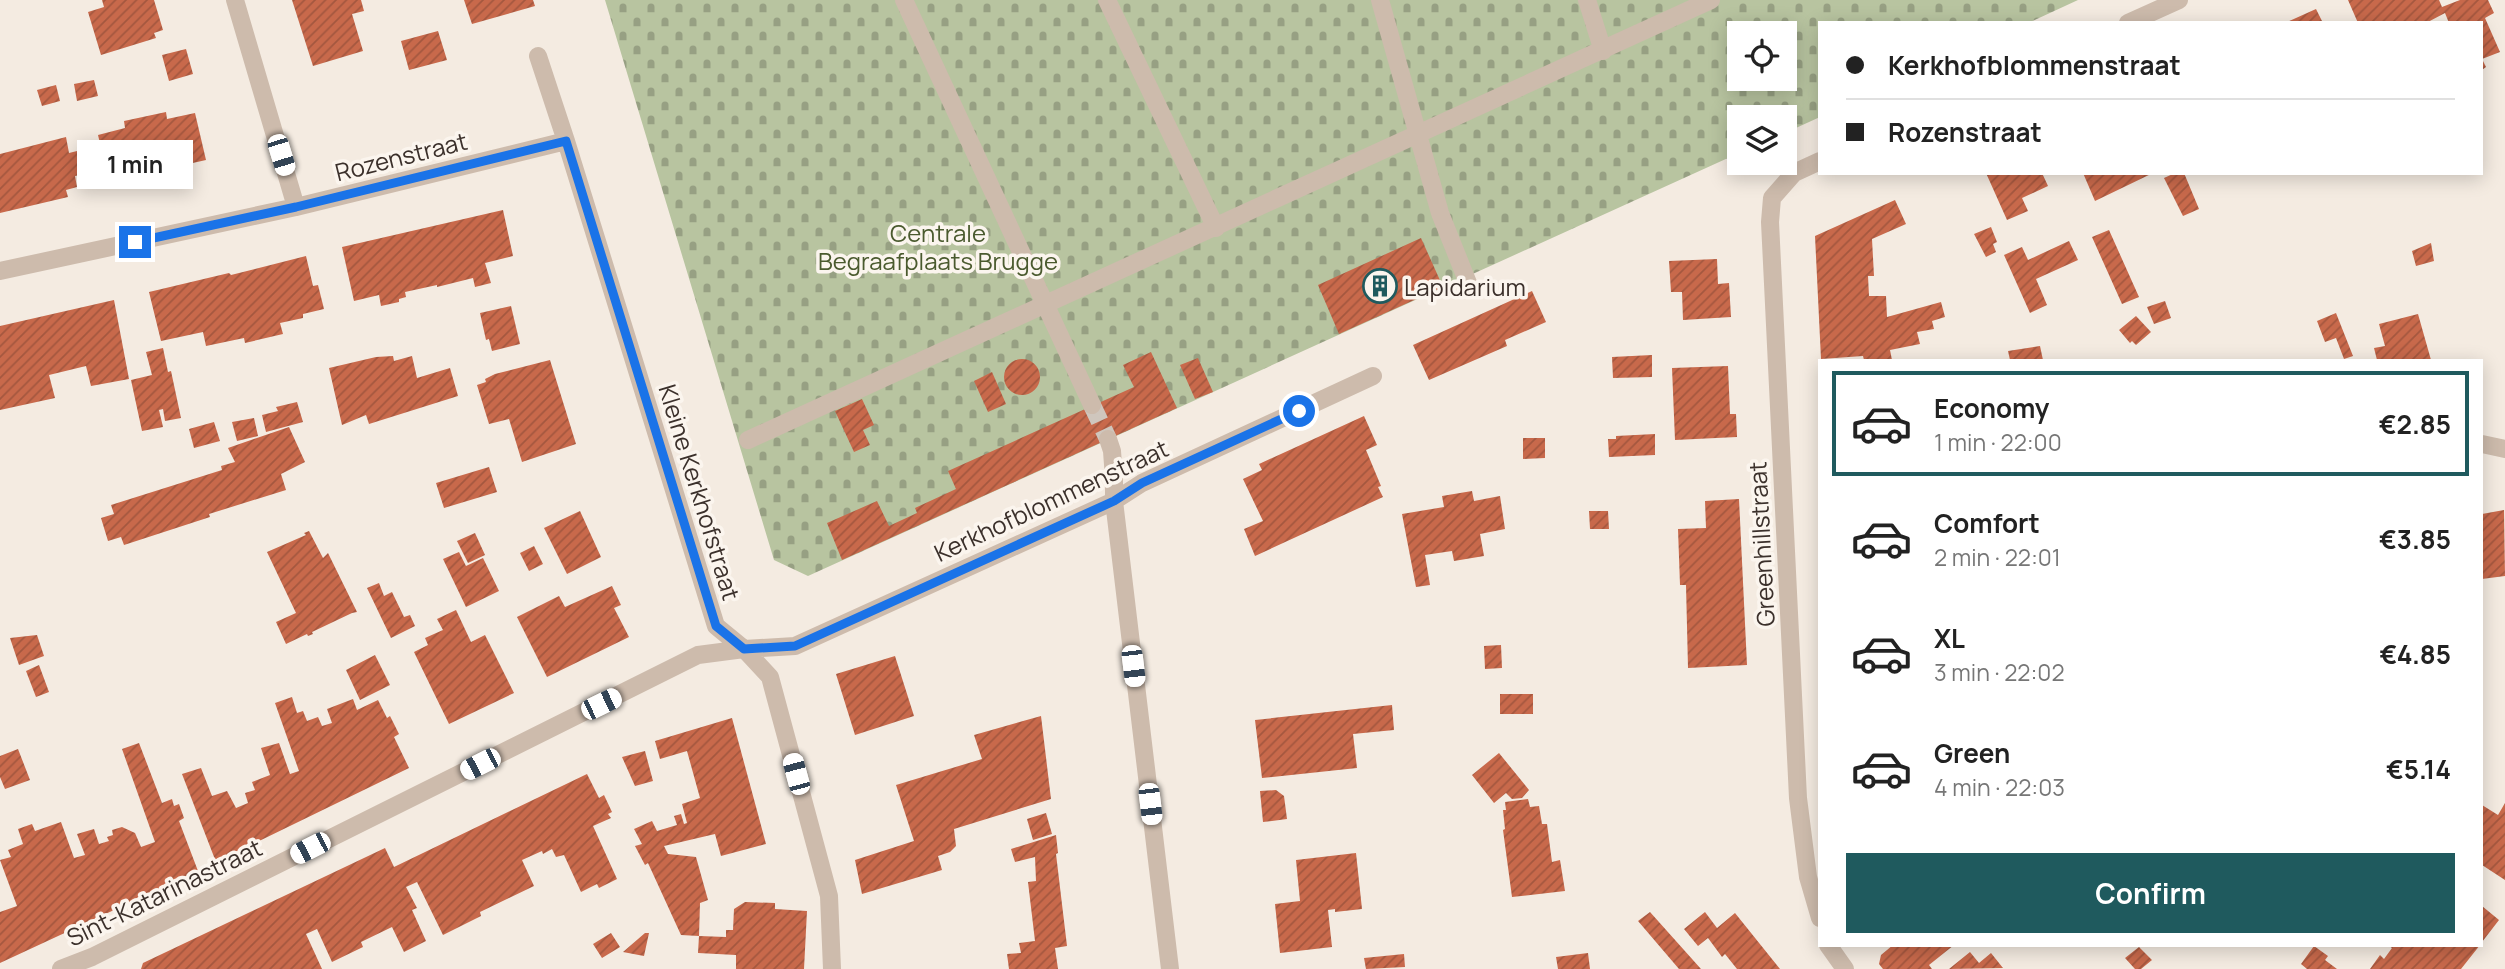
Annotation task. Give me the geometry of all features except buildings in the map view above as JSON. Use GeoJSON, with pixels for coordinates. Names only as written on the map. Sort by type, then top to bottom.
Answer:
{"type":"FeatureCollection","features":[{"type":"Feature","properties":{"kind":"street"},"geometry":{"type":"LineString","coordinates":[[235,0],[296,207]]}},
{"type":"Feature","properties":{"kind":"street"},"geometry":{"type":"LineString","coordinates":[[904,0],[1093,405]]}},
{"type":"Feature","properties":{"kind":"street"},"geometry":{"type":"LineString","coordinates":[[1107,0],[1216,228]]}},
{"type":"Feature","properties":{"kind":"street"},"geometry":{"type":"LineString","coordinates":[[1380,0],[1440,213],[1470,288]]}},
{"type":"Feature","properties":{"kind":"street"},"geometry":{"type":"LineString","coordinates":[[1587,0],[1603,51]]}},
{"type":"Feature","properties":{"kind":"street"},"geometry":{"type":"LineString","coordinates":[[2132,21],[2179,0]]}},
{"type":"Feature","properties":{"kind":"street"},"geometry":{"type":"LineString","coordinates":[[748,440],[1603,51],[1701,2]]}},
{"type":"Feature","properties":{"kind":"street","name":"Kleine Kerkhofstraat"},"geometry":{"type":"LineString","coordinates":[[538,56],[716,626],[744,649],[770,677],[829,896],[832,969]]}},
{"type":"Feature","properties":{"kind":"street","name":"Rozenstraat"},"geometry":{"type":"LineString","coordinates":[[0,271],[296,207],[566,141]]}},
{"type":"Feature","properties":{"kind":"street","name":"Greenhillstraat"},"geometry":{"type":"LineString","coordinates":[[1818,162],[1794,173],[1772,198],[1770,222],[1798,798],[1808,877],[1818,911]]}},
{"type":"Feature","properties":{"kind":"street","name":"Kerkhofblommenstraat"},"geometry":{"type":"LineString","coordinates":[[744,649],[795,646],[1114,501],[1142,483],[1373,376]]}},
{"type":"Feature","properties":{"kind":"street"},"geometry":{"type":"LineString","coordinates":[[1108,439],[1112,452],[1114,501],[1170,969]]}},
{"type":"Feature","properties":{"kind":"street"},"geometry":{"type":"LineString","coordinates":[[2483,444],[2505,449]]}},
{"type":"Feature","properties":{"kind":"street","name":"Sint-Katarinastraat"},"geometry":{"type":"LineString","coordinates":[[61,969],[96,963],[698,655],[744,649]]}},
{"type":"Feature","properties":{"kind":"street"},"geometry":{"type":"LineString","coordinates":[[1830,947],[1845,969]]}},
{"type":"Feature","properties":{"kind":"green space","name":"Centrale Begraafplaats Brugge"},"geometry":{"type":"Polygon","coordinates":[[[605,0],[2078,0],[2032,21],[1818,21],[1818,118],[1797,128],[1797,105],[1727,105],[1727,158],[808,576],[774,560],[605,0]]]}},
{"type":"Feature","properties":{"kind":"tunnel"},"geometry":{"type":"LineString","coordinates":[[1092,405],[1108,439]]}},
{"type":"Feature","properties":{"kind":"place","name":"Lapidarium"},"geometry":{"type":"Point","coordinates":[1380,286]}},
{"type":"Feature","properties":{"kind":"route"},"geometry":{"type":"LineString","coordinates":[[135,242],[296,207],[566,141],[716,626],[744,649],[795,646],[1114,501],[1142,483],[1299,411]]}}]}
